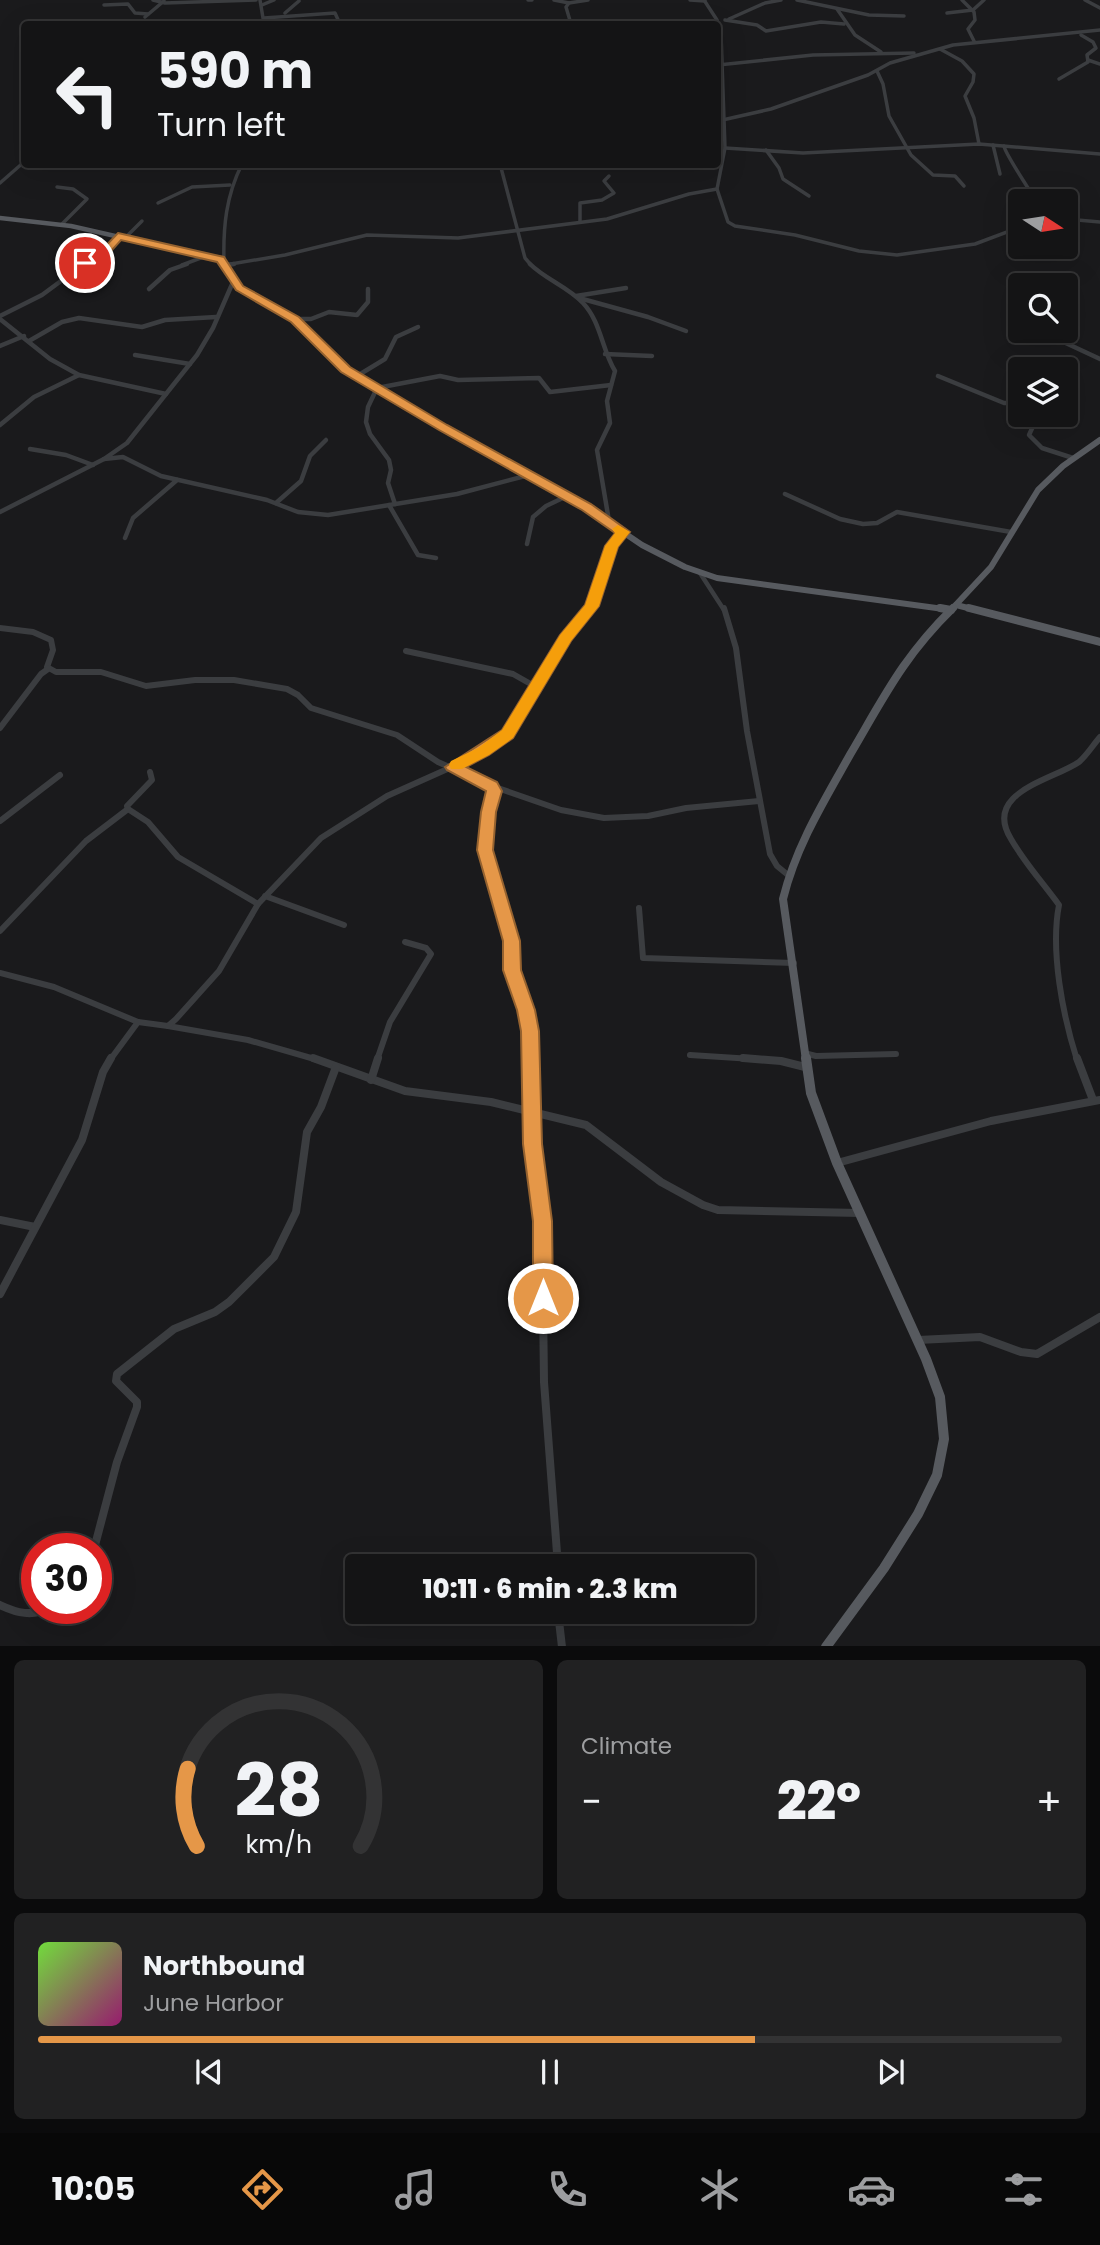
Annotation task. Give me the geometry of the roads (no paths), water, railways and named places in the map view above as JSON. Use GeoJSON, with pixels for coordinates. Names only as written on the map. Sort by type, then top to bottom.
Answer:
{"type":"FeatureCollection","features":[{"type":"Feature","properties":{"kind":"main road"},"geometry":{"type":"LineString","coordinates":[[0,218],[61,225],[206,256],[225,263],[233,282],[295,319],[333,359],[357,376],[567,496],[642,545],[700,573],[954,608],[1100,642]]}},
{"type":"Feature","properties":{"kind":"main road"},"geometry":{"type":"LineString","coordinates":[[827,1646],[884,1568],[919,1514],[937,1475],[944,1438],[940,1397],[918,1340],[837,1163],[811,1093],[805,1067],[794,963],[783,899],[788,875],[796,854],[894,677],[913,650],[984,576],[1031,499],[1073,458],[1100,440]]}},
{"type":"Feature","properties":{"kind":"street"},"geometry":{"type":"LineString","coordinates":[[153,0],[258,0],[262,5],[264,18],[335,13],[339,21]]}},
{"type":"Feature","properties":{"kind":"street"},"geometry":{"type":"LineString","coordinates":[[262,5],[274,0]]}},
{"type":"Feature","properties":{"kind":"street"},"geometry":{"type":"LineString","coordinates":[[554,0],[569,3],[588,0]]}},
{"type":"Feature","properties":{"kind":"street"},"geometry":{"type":"LineString","coordinates":[[690,0],[705,1],[717,20],[757,25],[766,31],[821,22],[844,23]]}},
{"type":"Feature","properties":{"kind":"street"},"geometry":{"type":"LineString","coordinates":[[725,20],[745,14],[765,3],[781,0]]}},
{"type":"Feature","properties":{"kind":"street"},"geometry":{"type":"LineString","coordinates":[[797,0],[822,3],[829,9],[887,19],[904,16]]}},
{"type":"Feature","properties":{"kind":"street"},"geometry":{"type":"LineString","coordinates":[[962,0],[973,10],[975,20],[968,29],[974,41]]}},
{"type":"Feature","properties":{"kind":"street"},"geometry":{"type":"LineString","coordinates":[[947,13],[973,10],[984,0]]}},
{"type":"Feature","properties":{"kind":"street"},"geometry":{"type":"LineString","coordinates":[[1085,0],[1100,8]]}},
{"type":"Feature","properties":{"kind":"street"},"geometry":{"type":"LineString","coordinates":[[142,21],[164,1]]}},
{"type":"Feature","properties":{"kind":"street"},"geometry":{"type":"LineString","coordinates":[[282,15],[299,1]]}},
{"type":"Feature","properties":{"kind":"street"},"geometry":{"type":"LineString","coordinates":[[104,5],[127,2],[135,13],[148,14]]}},
{"type":"Feature","properties":{"kind":"street"},"geometry":{"type":"LineString","coordinates":[[569,3],[566,7],[570,21]]}},
{"type":"Feature","properties":{"kind":"street"},"geometry":{"type":"LineString","coordinates":[[837,9],[855,37],[883,53]]}},
{"type":"Feature","properties":{"kind":"street"},"geometry":{"type":"LineString","coordinates":[[721,120],[771,109],[877,71],[890,63],[940,49],[974,41],[1080,34],[1100,30]]}},
{"type":"Feature","properties":{"kind":"street"},"geometry":{"type":"LineString","coordinates":[[1059,79],[1086,64],[1087,55],[1096,48],[1096,45],[1080,34]]}},
{"type":"Feature","properties":{"kind":"street"},"geometry":{"type":"LineString","coordinates":[[721,45],[724,64],[725,148],[717,189],[723,215],[728,222],[735,226],[795,235],[848,249],[897,256],[975,244],[1008,232]]}},
{"type":"Feature","properties":{"kind":"street"},"geometry":{"type":"LineString","coordinates":[[940,49],[959,59],[973,72],[974,79],[965,96],[974,118],[979,144]]}},
{"type":"Feature","properties":{"kind":"street"},"geometry":{"type":"LineString","coordinates":[[721,64],[813,55],[926,53]]}},
{"type":"Feature","properties":{"kind":"street"},"geometry":{"type":"LineString","coordinates":[[1088,60],[1100,64]]}},
{"type":"Feature","properties":{"kind":"street"},"geometry":{"type":"LineString","coordinates":[[877,71],[883,80],[886,110],[902,148],[930,173],[940,177],[955,176],[964,186]]}},
{"type":"Feature","properties":{"kind":"street"},"geometry":{"type":"LineString","coordinates":[[725,148],[850,152],[979,144],[1100,154]]}},
{"type":"Feature","properties":{"kind":"street"},"geometry":{"type":"LineString","coordinates":[[993,145],[1000,174]]}},
{"type":"Feature","properties":{"kind":"street"},"geometry":{"type":"LineString","coordinates":[[1004,146],[1005,155],[1015,164],[1029,189]]}},
{"type":"Feature","properties":{"kind":"street"},"geometry":{"type":"LineString","coordinates":[[766,150],[779,167],[783,179],[809,196]]}},
{"type":"Feature","properties":{"kind":"street"},"geometry":{"type":"LineString","coordinates":[[0,183],[21,165]]}},
{"type":"Feature","properties":{"kind":"street"},"geometry":{"type":"LineString","coordinates":[[240,168],[230,185],[224,214],[225,263],[285,255],[367,235],[458,237],[607,219],[689,194],[717,189]]}},
{"type":"Feature","properties":{"kind":"street"},"geometry":{"type":"LineString","coordinates":[[501,168],[528,263],[577,297],[686,331]]}},
{"type":"Feature","properties":{"kind":"street"},"geometry":{"type":"LineString","coordinates":[[580,222],[580,203],[602,200],[614,193],[604,181],[610,176]]}},
{"type":"Feature","properties":{"kind":"street"},"geometry":{"type":"LineString","coordinates":[[158,203],[177,190],[194,184],[230,185]]}},
{"type":"Feature","properties":{"kind":"street"},"geometry":{"type":"LineString","coordinates":[[57,187],[73,189],[87,199],[61,225]]}},
{"type":"Feature","properties":{"kind":"street"},"geometry":{"type":"LineString","coordinates":[[1078,220],[1100,222]]}},
{"type":"Feature","properties":{"kind":"street"},"geometry":{"type":"LineString","coordinates":[[142,221],[100,258],[85,263],[41,295],[0,317],[50,359],[79,375],[166,394]]}},
{"type":"Feature","properties":{"kind":"street"},"geometry":{"type":"LineString","coordinates":[[149,289],[170,270],[206,256]]}},
{"type":"Feature","properties":{"kind":"street"},"geometry":{"type":"LineString","coordinates":[[0,512],[104,459],[133,436],[190,364],[213,328],[233,282]]}},
{"type":"Feature","properties":{"kind":"street"},"geometry":{"type":"LineString","coordinates":[[577,297],[626,288]]}},
{"type":"Feature","properties":{"kind":"street"},"geometry":{"type":"LineString","coordinates":[[295,319],[311,319],[329,313],[357,315],[368,302],[368,289]]}},
{"type":"Feature","properties":{"kind":"street"},"geometry":{"type":"LineString","coordinates":[[577,297],[601,334],[605,355],[614,371],[607,401],[610,423],[597,450],[609,521]]}},
{"type":"Feature","properties":{"kind":"street"},"geometry":{"type":"LineString","coordinates":[[29,341],[62,322],[79,318],[142,327],[155,326],[165,320],[216,317]]}},
{"type":"Feature","properties":{"kind":"street"},"geometry":{"type":"LineString","coordinates":[[357,376],[385,359],[388,343],[393,337],[418,327]]}},
{"type":"Feature","properties":{"kind":"street"},"geometry":{"type":"LineString","coordinates":[[0,346],[24,336]]}},
{"type":"Feature","properties":{"kind":"street"},"geometry":{"type":"LineString","coordinates":[[1066,343],[1100,359]]}},
{"type":"Feature","properties":{"kind":"street"},"geometry":{"type":"LineString","coordinates":[[135,355],[190,364]]}},
{"type":"Feature","properties":{"kind":"street"},"geometry":{"type":"LineString","coordinates":[[605,355],[652,356]]}},
{"type":"Feature","properties":{"kind":"street"},"geometry":{"type":"LineString","coordinates":[[0,425],[34,397],[79,375]]}},
{"type":"Feature","properties":{"kind":"street"},"geometry":{"type":"LineString","coordinates":[[436,558],[418,555],[400,523],[391,515],[388,483],[391,467],[382,449],[371,439],[365,425],[370,401],[377,388],[440,376],[458,380],[539,378],[544,380],[550,392],[611,386]]}},
{"type":"Feature","properties":{"kind":"street"},"geometry":{"type":"LineString","coordinates":[[938,376],[1008,402]]}},
{"type":"Feature","properties":{"kind":"street"},"geometry":{"type":"LineString","coordinates":[[1033,427],[1029,435],[1032,442],[1073,458]]}},
{"type":"Feature","properties":{"kind":"street"},"geometry":{"type":"LineString","coordinates":[[276,503],[301,481],[310,456],[326,440]]}},
{"type":"Feature","properties":{"kind":"street"},"geometry":{"type":"LineString","coordinates":[[30,449],[66,455],[93,464]]}},
{"type":"Feature","properties":{"kind":"street"},"geometry":{"type":"LineString","coordinates":[[104,459],[127,458],[155,475],[276,503],[299,512],[328,515],[487,487],[529,475]]}},
{"type":"Feature","properties":{"kind":"street"},"geometry":{"type":"LineString","coordinates":[[125,538],[132,518],[177,480]]}},
{"type":"Feature","properties":{"kind":"street"},"geometry":{"type":"LineString","coordinates":[[785,494],[822,510],[866,524],[881,521],[887,514],[897,512],[1011,533]]}},
{"type":"Feature","properties":{"kind":"street"},"geometry":{"type":"LineString","coordinates":[[527,544],[530,535],[528,525],[533,517],[567,496]]}},
{"type":"Feature","properties":{"kind":"street"},"geometry":{"type":"LineString","coordinates":[[168,1026],[219,971],[258,904],[304,854],[341,822],[405,786],[453,767],[504,738],[565,639],[592,606],[611,546],[623,532]]}},
{"type":"Feature","properties":{"kind":"street"},"geometry":{"type":"LineString","coordinates":[[700,573],[714,589],[736,645],[759,801],[770,854],[777,866],[788,875]]}},
{"type":"Feature","properties":{"kind":"street"},"geometry":{"type":"LineString","coordinates":[[0,628],[33,632],[51,640],[54,645],[47,663],[48,669]]}},
{"type":"Feature","properties":{"kind":"street"},"geometry":{"type":"LineString","coordinates":[[406,651],[513,674],[536,687]]}},
{"type":"Feature","properties":{"kind":"street"},"geometry":{"type":"LineString","coordinates":[[48,669],[56,673],[101,672],[146,686],[234,680],[292,691],[311,708],[397,735],[438,762],[492,786],[561,810],[604,818],[648,817],[686,808],[759,801]]}},
{"type":"Feature","properties":{"kind":"street"},"geometry":{"type":"LineString","coordinates":[[0,729],[41,674],[48,669]]}},
{"type":"Feature","properties":{"kind":"street"},"geometry":{"type":"LineString","coordinates":[[837,1163],[990,1121],[1097,1100],[1081,1074],[1065,1022],[1054,926],[1059,905],[1009,837],[1004,825],[1008,806],[1026,787],[1077,763],[1100,737]]}},
{"type":"Feature","properties":{"kind":"street"},"geometry":{"type":"LineString","coordinates":[[0,931],[86,841],[128,809],[127,806],[152,780],[150,772]]}},
{"type":"Feature","properties":{"kind":"street"},"geometry":{"type":"LineString","coordinates":[[0,821],[60,775]]}},
{"type":"Feature","properties":{"kind":"street"},"geometry":{"type":"LineString","coordinates":[[492,786],[494,796],[488,812],[485,850],[511,941],[512,970],[526,1010],[530,1031],[531,1110],[542,1221],[544,1382],[557,1554]]}},
{"type":"Feature","properties":{"kind":"street"},"geometry":{"type":"LineString","coordinates":[[128,809],[148,822],[178,857],[258,904]]}},
{"type":"Feature","properties":{"kind":"street"},"geometry":{"type":"LineString","coordinates":[[265,896],[344,925]]}},
{"type":"Feature","properties":{"kind":"street"},"geometry":{"type":"LineString","coordinates":[[639,908],[643,958],[794,963]]}},
{"type":"Feature","properties":{"kind":"street"},"geometry":{"type":"LineString","coordinates":[[371,1080],[390,1022],[431,954],[429,950],[405,942]]}},
{"type":"Feature","properties":{"kind":"street"},"geometry":{"type":"LineString","coordinates":[[0,973],[54,987],[138,1022],[248,1040],[405,1090],[531,1110],[586,1125],[661,1182],[703,1205],[719,1210],[860,1213]]}},
{"type":"Feature","properties":{"kind":"street"},"geometry":{"type":"LineString","coordinates":[[0,1294],[82,1140],[103,1072],[115,1051],[138,1022]]}},
{"type":"Feature","properties":{"kind":"street"},"geometry":{"type":"LineString","coordinates":[[804,1053],[816,1056],[896,1054]]}},
{"type":"Feature","properties":{"kind":"street"},"geometry":{"type":"LineString","coordinates":[[690,1055],[781,1061],[805,1067]]}},
{"type":"Feature","properties":{"kind":"street"},"geometry":{"type":"LineString","coordinates":[[98,1533],[117,1462],[137,1407],[137,1402],[116,1381],[117,1374],[174,1329],[215,1312],[229,1302],[274,1257],[296,1212],[307,1132],[321,1107],[336,1067]]}},
{"type":"Feature","properties":{"kind":"street"},"geometry":{"type":"LineString","coordinates":[[0,1220],[35,1227]]}},
{"type":"Feature","properties":{"kind":"street"},"geometry":{"type":"LineString","coordinates":[[918,1340],[980,1337],[1021,1352],[1038,1354],[1100,1317]]}},
{"type":"Feature","properties":{"kind":"street"},"geometry":{"type":"LineString","coordinates":[[0,1605],[21,1613]]}},
{"type":"Feature","properties":{"kind":"street"},"geometry":{"type":"LineString","coordinates":[[559,1624],[562,1646]]}}]}
